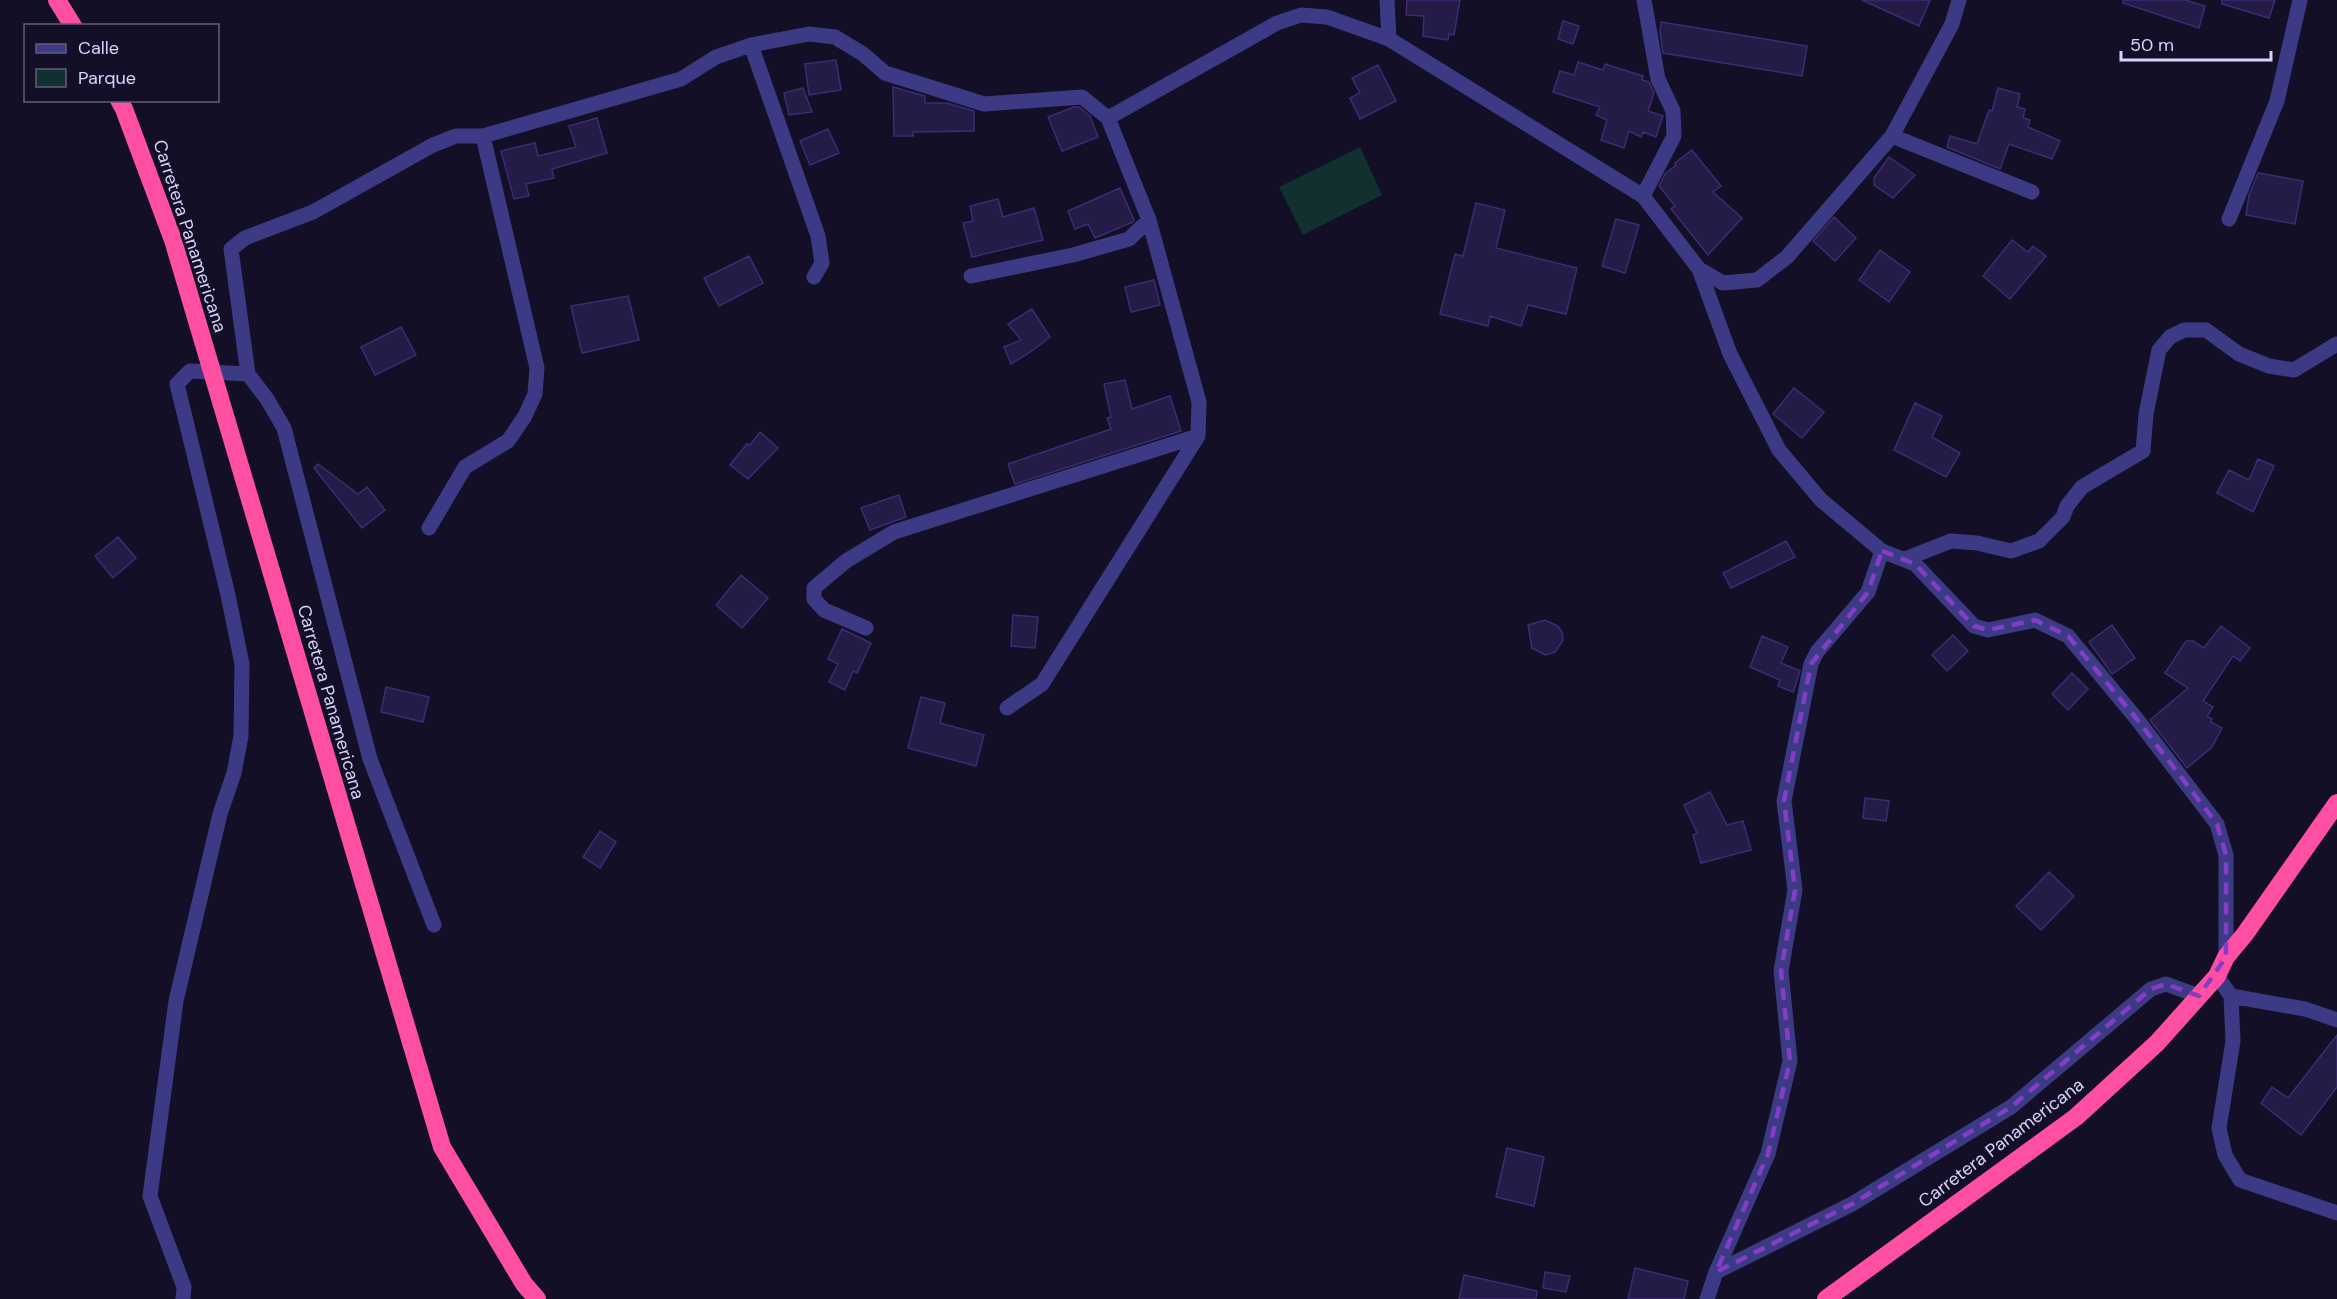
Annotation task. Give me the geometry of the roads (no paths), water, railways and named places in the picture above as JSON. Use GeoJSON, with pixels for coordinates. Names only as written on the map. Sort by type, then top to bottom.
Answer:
{"type":"FeatureCollection","features":[{"type":"Feature","properties":{"kind":"highway"},"geometry":{"type":"LineString","coordinates":[[57,0],[72,24]]}},
{"type":"Feature","properties":{"kind":"highway","name":"Carretera Panamericana"},"geometry":{"type":"LineString","coordinates":[[120,102],[173,240],[442,1147],[524,1284],[537,1299]]}},
{"type":"Feature","properties":{"kind":"highway","name":"Carretera Panamericana"},"geometry":{"type":"LineString","coordinates":[[1826,1299],[2076,1117],[2157,1043],[2217,976],[2226,957],[2245,934],[2337,803]]}},
{"type":"Feature","properties":{"kind":"street"},"geometry":{"type":"LineString","coordinates":[[1387,0],[1389,39]]}},
{"type":"Feature","properties":{"kind":"street"},"geometry":{"type":"LineString","coordinates":[[1643,196],[1674,136],[1673,111],[1658,79],[1644,0]]}},
{"type":"Feature","properties":{"kind":"street"},"geometry":{"type":"LineString","coordinates":[[1699,268],[1723,283],[1757,280],[1787,257],[1892,136],[1952,24],[1959,0]]}},
{"type":"Feature","properties":{"kind":"street"},"geometry":{"type":"LineString","coordinates":[[2229,219],[2277,100],[2300,0]]}},
{"type":"Feature","properties":{"kind":"street"},"geometry":{"type":"LineString","coordinates":[[1108,118],[1277,23],[1302,15],[1328,17],[1389,39],[1643,196],[1699,268],[1730,354],[1779,450],[1821,501],[1882,551],[1915,564],[1974,626],[1988,630],[2035,620],[2068,636],[2136,718],[2217,825],[2226,855],[2226,957]]}},
{"type":"Feature","properties":{"kind":"street"},"geometry":{"type":"LineString","coordinates":[[434,925],[370,759],[284,428],[267,399],[248,374],[231,249],[245,238],[313,212],[433,145],[456,136],[483,136],[681,79],[716,57],[751,45],[809,34],[835,37],[863,54],[885,73],[984,104],[1082,98],[1108,118],[1149,220],[1199,402],[1198,436],[1042,684],[1007,708]]}},
{"type":"Feature","properties":{"kind":"street"},"geometry":{"type":"LineString","coordinates":[[751,45],[818,236],[822,263],[814,277]]}},
{"type":"Feature","properties":{"kind":"street"},"geometry":{"type":"LineString","coordinates":[[429,528],[465,466],[508,441],[525,416],[535,394],[537,368],[483,136]]}},
{"type":"Feature","properties":{"kind":"street"},"geometry":{"type":"LineString","coordinates":[[1892,136],[2032,192]]}},
{"type":"Feature","properties":{"kind":"street"},"geometry":{"type":"LineString","coordinates":[[970,276],[1073,255],[1128,239],[1149,220]]}},
{"type":"Feature","properties":{"kind":"street"},"geometry":{"type":"LineString","coordinates":[[1905,559],[1951,541],[1977,543],[2011,551],[2039,541],[2063,517],[2067,506],[2082,486],[2143,451],[2146,414],[2159,350],[2170,337],[2184,330],[2206,330],[2239,354],[2269,366],[2294,370],[2337,344]]}},
{"type":"Feature","properties":{"kind":"street"},"geometry":{"type":"LineString","coordinates":[[183,1299],[184,1287],[150,1196],[176,1001],[220,814],[234,773],[242,736],[242,664],[228,595],[177,384],[190,370],[248,374]]}},
{"type":"Feature","properties":{"kind":"street"},"geometry":{"type":"LineString","coordinates":[[866,628],[824,610],[814,599],[814,588],[846,561],[894,532],[1198,436]]}},
{"type":"Feature","properties":{"kind":"street"},"geometry":{"type":"LineString","coordinates":[[1707,1299],[1716,1272],[1768,1154],[1790,1061],[1781,971],[1795,890],[1784,801],[1811,664],[1817,652],[1868,592],[1882,551]]}},
{"type":"Feature","properties":{"kind":"street"},"geometry":{"type":"LineString","coordinates":[[2217,976],[2231,996],[2233,1041],[2219,1128],[2225,1155],[2240,1180],[2337,1213]]}},
{"type":"Feature","properties":{"kind":"street"},"geometry":{"type":"LineString","coordinates":[[1716,1272],[1852,1204],[2011,1107],[2151,989],[2166,984],[2199,996]]}},
{"type":"Feature","properties":{"kind":"street"},"geometry":{"type":"LineString","coordinates":[[2231,996],[2305,1009],[2337,1020]]}}]}
